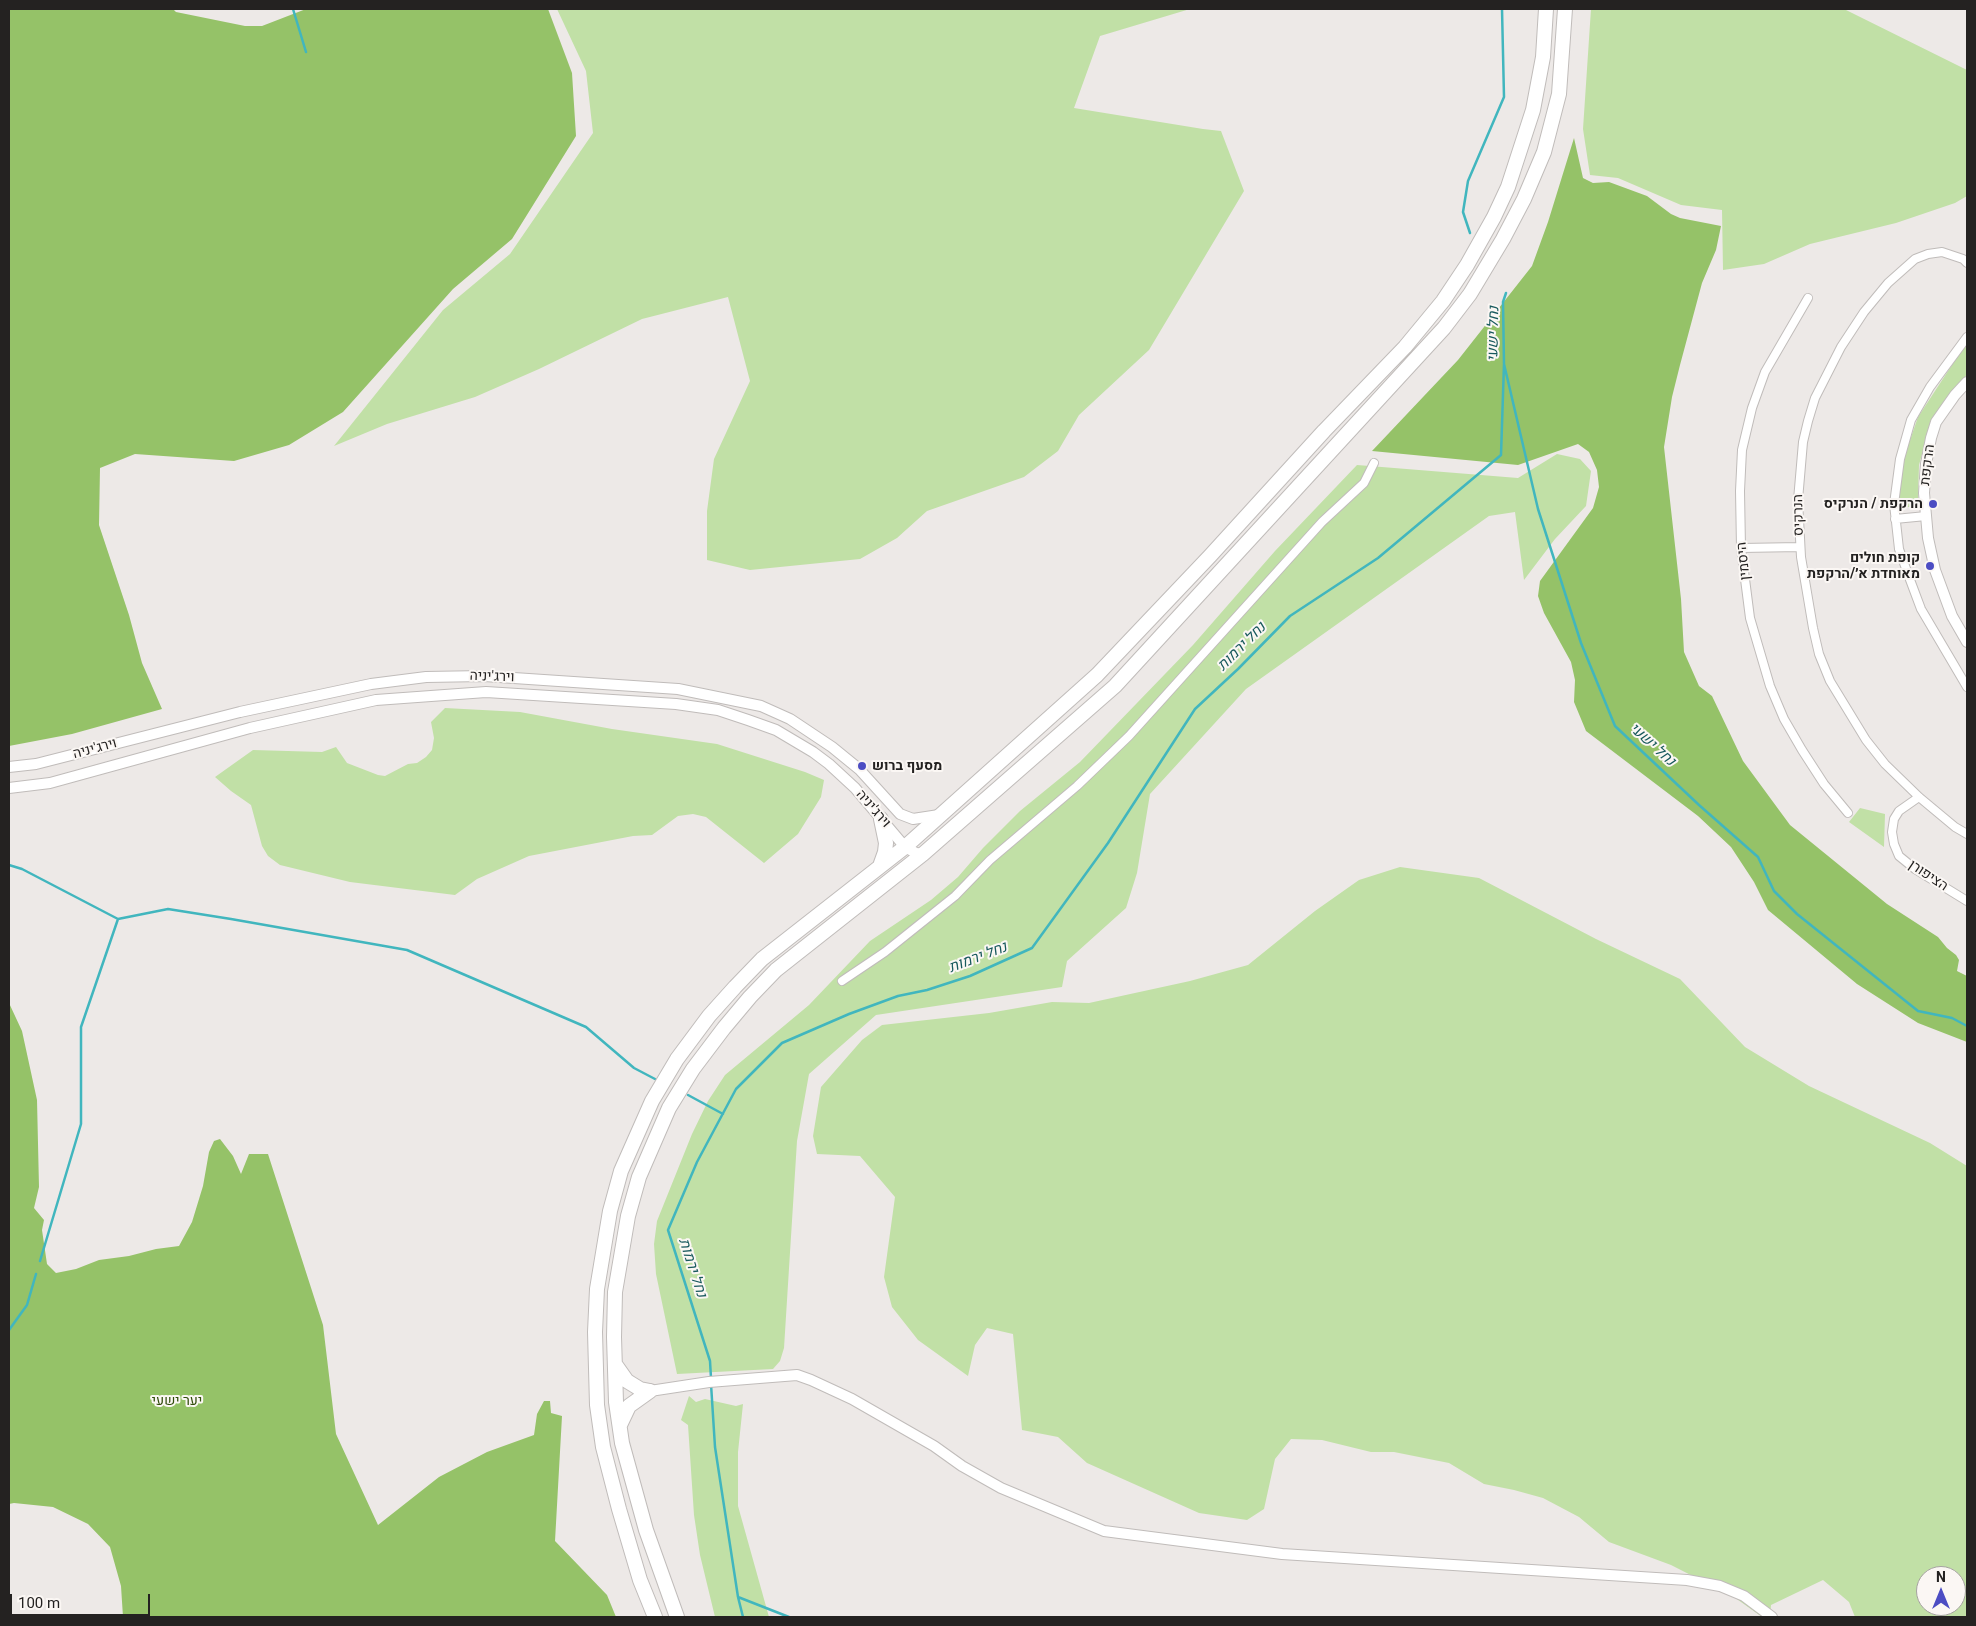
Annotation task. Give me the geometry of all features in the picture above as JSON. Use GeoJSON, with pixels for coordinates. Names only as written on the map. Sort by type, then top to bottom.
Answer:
{"type":"FeatureCollection","features":[{"type":"Feature","properties":{"kind":"highway"},"geometry":{"type":"LineString","coordinates":[[655,1617],[640,1580],[618,1509],[603,1447],[597,1405],[595,1332],[596,1289],[610,1211],[621,1171],[652,1101],[677,1059],[710,1016],[762,959],[905,847],[1104,668],[1324,431],[1405,347],[1443,302],[1476,249],[1508,187],[1533,110],[1542,57],[1546,9]]}},
{"type":"Feature","properties":{"kind":"highway"},"geometry":{"type":"LineString","coordinates":[[677,1617],[646,1530],[628,1466],[619,1428],[614,1362],[615,1292],[628,1216],[639,1177],[654,1139],[693,1069],[740,1010],[776,970],[923,854],[1115,686],[1416,360],[1465,301],[1503,240],[1524,199],[1544,152],[1559,94],[1565,9]]}},
{"type":"Feature","properties":{"kind":"highway"},"geometry":{"type":"LineString","coordinates":[[880,867],[886,843],[881,819]]}},
{"type":"Feature","properties":{"kind":"highway"},"geometry":{"type":"LineString","coordinates":[[614,1362],[627,1381],[640,1389],[650,1391]]}},
{"type":"Feature","properties":{"kind":"highway"},"geometry":{"type":"LineString","coordinates":[[619,1428],[625,1411],[629,1406],[650,1391]]}},
{"type":"Feature","properties":{"kind":"street","name":"הנרקיס"},"geometry":{"type":"LineString","coordinates":[[1967,263],[1942,252],[1928,254],[1915,259],[1888,283],[1841,347],[1828,371],[1808,421],[1800,469],[1798,500],[1800,547],[1813,628],[1819,654],[1830,681],[1866,740],[1885,764],[1919,797],[1955,827],[1967,834]]}},
{"type":"Feature","properties":{"kind":"street","name":"היסמין"},"geometry":{"type":"LineString","coordinates":[[1808,298],[1764,372],[1752,408],[1742,450],[1740,491],[1741,548],[1750,618],[1770,686],[1784,719],[1802,750],[1824,784],[1848,813]]}},
{"type":"Feature","properties":{"kind":"street"},"geometry":{"type":"LineString","coordinates":[[1967,337],[1930,387],[1911,420],[1895,485],[1895,519],[1899,549],[1921,609],[1967,686]]}},
{"type":"Feature","properties":{"kind":"street","name":"הרקפת"},"geometry":{"type":"LineString","coordinates":[[1967,382],[1936,422],[1926,464],[1924,493],[1928,538],[1943,593],[1967,642]]}},
{"type":"Feature","properties":{"kind":"street"},"geometry":{"type":"LineString","coordinates":[[842,981],[885,952],[955,896],[990,860],[1077,786],[1122,742],[1322,522],[1364,483],[1374,463]]}},
{"type":"Feature","properties":{"kind":"street"},"geometry":{"type":"LineString","coordinates":[[1895,519],[1926,516]]}},
{"type":"Feature","properties":{"kind":"street"},"geometry":{"type":"LineString","coordinates":[[1741,548],[1800,547]]}},
{"type":"Feature","properties":{"kind":"street","name":"וירג'יניה"},"geometry":{"type":"LineString","coordinates":[[9,766],[36,764],[240,712],[371,684],[426,677],[484,676],[678,689],[761,706],[790,719],[832,747],[865,775],[900,814],[908,818],[918,819],[942,814]]}},
{"type":"Feature","properties":{"kind":"street","name":"וירג'יניה"},"geometry":{"type":"LineString","coordinates":[[9,788],[50,783],[250,728],[376,700],[486,692],[676,704],[718,710],[748,720],[776,730],[813,752],[855,788],[905,847],[916,853],[923,854]]}},
{"type":"Feature","properties":{"kind":"street","name":"הציפורן"},"geometry":{"type":"LineString","coordinates":[[1919,797],[1899,811],[1894,819],[1893,838],[1899,856],[1915,869],[1967,900]]}},
{"type":"Feature","properties":{"kind":"street"},"geometry":{"type":"LineString","coordinates":[[650,1391],[709,1382],[797,1375],[852,1399],[934,1446],[962,1466],[1001,1488],[1104,1531],[1282,1554],[1687,1580],[1720,1586],[1744,1596],[1772,1617]]}},
{"type":"Feature","properties":{"kind":"green space"},"geometry":{"type":"Polygon","coordinates":[[[9,9],[173,9],[176,12],[245,26],[262,26],[306,9],[548,9],[572,73],[576,136],[512,239],[453,289],[343,412],[289,445],[234,461],[135,454],[100,468],[99,525],[129,615],[142,663],[162,709],[72,734],[9,746],[9,9]]]}},
{"type":"Feature","properties":{"kind":"green space"},"geometry":{"type":"Polygon","coordinates":[[[557,9],[1190,9],[1100,36],[1074,108],[1221,131],[1244,191],[1149,350],[1079,415],[1058,451],[1024,477],[927,511],[897,538],[860,559],[750,570],[707,560],[707,511],[714,459],[750,381],[728,297],[642,319],[539,369],[475,397],[387,424],[334,446],[443,310],[510,254],[593,133],[586,71],[557,9]]]}},
{"type":"Feature","properties":{"kind":"green space"},"geometry":{"type":"Polygon","coordinates":[[[1591,9],[1844,9],[1967,70],[1967,196],[1955,203],[1896,223],[1810,244],[1764,264],[1723,270],[1722,210],[1681,205],[1618,178],[1590,175],[1583,129],[1591,9]]]}},
{"type":"Feature","properties":{"kind":"green space"},"geometry":{"type":"Polygon","coordinates":[[[1574,138],[1583,178],[1593,183],[1609,182],[1647,196],[1671,214],[1680,218],[1721,226],[1716,250],[1702,283],[1680,365],[1672,397],[1664,447],[1681,599],[1684,652],[1699,686],[1712,696],[1743,761],[1790,825],[1887,904],[1938,937],[1956,955],[1959,960],[1957,971],[1967,976],[1967,1042],[1918,1023],[1857,984],[1768,910],[1754,882],[1731,847],[1698,816],[1586,731],[1574,702],[1575,680],[1571,662],[1544,613],[1538,596],[1540,581],[1593,508],[1599,487],[1597,470],[1589,452],[1578,444],[1518,465],[1372,451],[1458,360],[1532,266],[1574,138]]]}},
{"type":"Feature","properties":{"kind":"green space"},"geometry":{"type":"Polygon","coordinates":[[[1967,342],[1967,374],[1934,421],[1927,436],[1919,465],[1919,506],[1897,508],[1900,469],[1918,417],[1967,342]]]}},
{"type":"Feature","properties":{"kind":"green space"},"geometry":{"type":"Polygon","coordinates":[[[1557,454],[1580,459],[1591,471],[1586,506],[1555,539],[1524,580],[1515,512],[1489,516],[1246,689],[1150,794],[1137,873],[1126,908],[1067,961],[1062,987],[876,1015],[809,1074],[797,1141],[784,1348],[780,1361],[773,1369],[677,1374],[656,1274],[654,1244],[657,1221],[692,1134],[708,1101],[725,1075],[809,1005],[870,941],[931,900],[958,877],[983,848],[1020,811],[1080,762],[1193,645],[1275,551],[1357,465],[1518,478],[1557,454]]]}},
{"type":"Feature","properties":{"kind":"green space"},"geometry":{"type":"Polygon","coordinates":[[[445,708],[520,712],[612,729],[717,744],[805,772],[824,780],[821,797],[798,834],[764,863],[706,817],[693,814],[678,816],[652,835],[633,836],[529,856],[477,879],[455,895],[350,882],[280,865],[268,856],[262,846],[251,805],[215,777],[253,750],[322,752],[336,747],[347,763],[385,776],[408,764],[417,763],[426,757],[432,750],[434,738],[431,722],[445,708]]]}},
{"type":"Feature","properties":{"kind":"green space"},"geometry":{"type":"Polygon","coordinates":[[[1860,808],[1885,814],[1884,847],[1849,822],[1860,808]]]}},
{"type":"Feature","properties":{"kind":"green space"},"geometry":{"type":"Polygon","coordinates":[[[1400,867],[1479,878],[1596,939],[1680,979],[1745,1047],[1809,1086],[1930,1143],[1967,1166],[1967,1617],[1855,1617],[1849,1602],[1823,1580],[1771,1605],[1770,1617],[1762,1617],[1734,1597],[1671,1565],[1609,1542],[1579,1517],[1543,1498],[1484,1484],[1449,1463],[1394,1452],[1371,1452],[1322,1440],[1291,1439],[1275,1459],[1264,1509],[1247,1520],[1199,1513],[1087,1463],[1058,1437],[1022,1430],[1013,1334],[987,1328],[975,1345],[968,1376],[918,1340],[892,1307],[884,1277],[895,1197],[860,1156],[817,1154],[813,1136],[821,1087],[862,1040],[882,1025],[989,1013],[1052,1002],[1089,1003],[1190,981],[1248,965],[1315,911],[1359,880],[1400,867]]]}},
{"type":"Feature","properties":{"kind":"green space","name":"יער ישעי"},"geometry":{"type":"Polygon","coordinates":[[[9,1003],[22,1031],[37,1100],[39,1187],[34,1208],[44,1220],[42,1230],[47,1264],[56,1273],[76,1269],[99,1260],[179,1246],[192,1222],[203,1186],[209,1152],[214,1141],[220,1139],[233,1156],[241,1174],[249,1154],[268,1154],[323,1325],[336,1434],[378,1525],[439,1477],[487,1452],[534,1435],[537,1414],[544,1401],[550,1401],[551,1413],[562,1416],[555,1541],[607,1595],[616,1617],[123,1617],[121,1586],[110,1547],[88,1524],[53,1507],[9,1504],[9,1003]]]}},
{"type":"Feature","properties":{"kind":"green space"},"geometry":{"type":"Polygon","coordinates":[[[689,1396],[696,1402],[705,1399],[736,1406],[743,1404],[738,1452],[738,1506],[769,1617],[715,1617],[700,1555],[694,1515],[688,1425],[681,1420],[689,1396]]]}},
{"type":"Feature","properties":{"kind":"waterway"},"geometry":{"type":"LineString","coordinates":[[293,9],[306,52]]}},
{"type":"Feature","properties":{"kind":"waterway","name":"נחל ישעי"},"geometry":{"type":"LineString","coordinates":[[1470,233],[1463,212],[1468,181],[1504,97],[1502,9]]}},
{"type":"Feature","properties":{"kind":"waterway","name":"נחל ישעי"},"geometry":{"type":"LineString","coordinates":[[1506,293],[1503,302],[1504,364],[1538,509],[1581,643],[1615,726],[1699,805],[1758,857],[1774,891],[1797,914],[1918,1011],[1952,1018],[1967,1026]]}},
{"type":"Feature","properties":{"kind":"waterway","name":"נחל ירמות"},"geometry":{"type":"LineString","coordinates":[[711,1378],[710,1361],[668,1230],[697,1162],[736,1089],[782,1043],[849,1014],[898,996],[927,990],[970,976],[1032,948],[1108,843],[1195,709],[1290,616],[1378,558],[1501,455],[1504,364]]}},
{"type":"Feature","properties":{"kind":"waterway"},"geometry":{"type":"LineString","coordinates":[[9,865],[22,869],[118,919]]}},
{"type":"Feature","properties":{"kind":"waterway"},"geometry":{"type":"LineString","coordinates":[[40,1261],[81,1124],[81,1027],[118,919],[168,909],[407,950],[586,1027],[634,1068],[655,1079]]}},
{"type":"Feature","properties":{"kind":"waterway"},"geometry":{"type":"LineString","coordinates":[[688,1095],[723,1114]]}},
{"type":"Feature","properties":{"kind":"waterway"},"geometry":{"type":"LineString","coordinates":[[9,1330],[27,1305],[36,1274]]}},
{"type":"Feature","properties":{"kind":"waterway","name":"נחל ירמות"},"geometry":{"type":"LineString","coordinates":[[711,1384],[715,1447],[738,1597],[743,1617]]}},
{"type":"Feature","properties":{"kind":"waterway"},"geometry":{"type":"LineString","coordinates":[[738,1597],[789,1617]]}},
{"type":"Feature","properties":{"kind":"place","name":"הרקפת / הנרקיס"},"geometry":{"type":"Point","coordinates":[1933,504]}},
{"type":"Feature","properties":{"kind":"place","name":"קופת חולים מאוחדת א׳/הרקפת"},"geometry":{"type":"Point","coordinates":[1930,566]}},
{"type":"Feature","properties":{"kind":"place","name":"מסעף ברוש"},"geometry":{"type":"Point","coordinates":[862,766]}}]}
